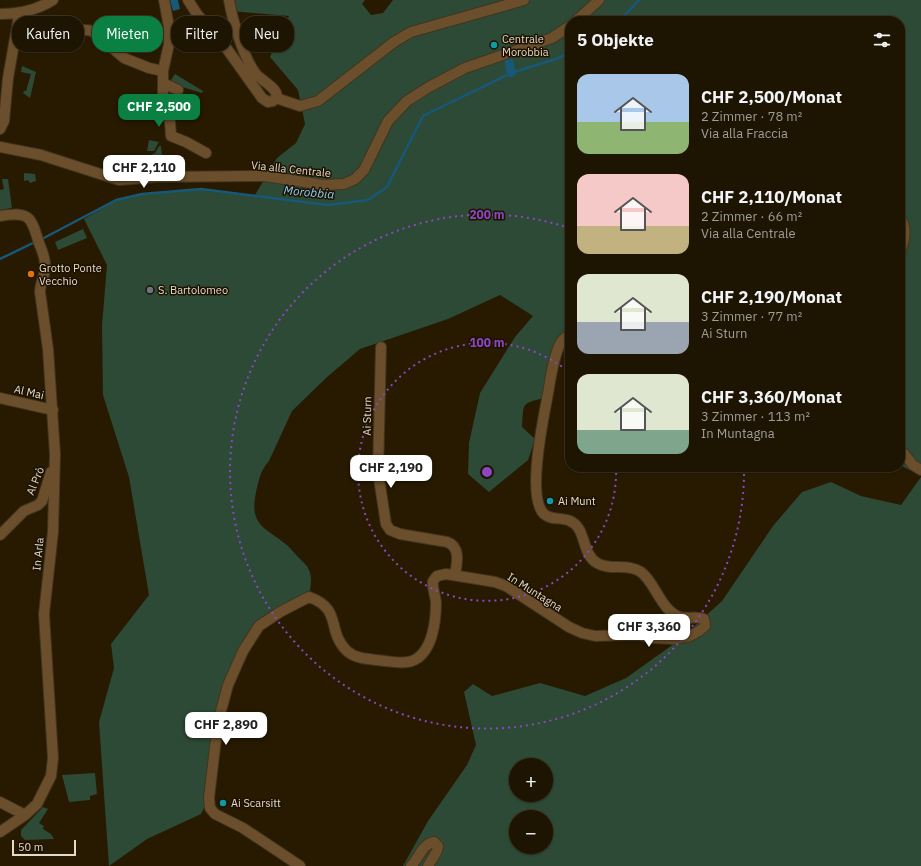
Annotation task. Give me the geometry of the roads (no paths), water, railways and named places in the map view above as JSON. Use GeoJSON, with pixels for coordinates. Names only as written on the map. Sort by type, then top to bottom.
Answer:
{"type":"FeatureCollection","features":[{"type":"Feature","properties":{"kind":"street"},"geometry":{"type":"LineString","coordinates":[[164,0],[169,27],[169,44],[163,71],[163,106],[170,122],[171,136],[206,153]]}},
{"type":"Feature","properties":{"kind":"street"},"geometry":{"type":"LineString","coordinates":[[188,0],[196,14],[222,42],[262,98],[268,102],[275,99],[300,106],[318,100],[403,36],[411,32],[524,0]]}},
{"type":"Feature","properties":{"kind":"street"},"geometry":{"type":"LineString","coordinates":[[229,0],[248,60],[256,75],[276,92],[277,96],[275,99]]}},
{"type":"Feature","properties":{"kind":"street"},"geometry":{"type":"LineString","coordinates":[[581,16],[599,0]]}},
{"type":"Feature","properties":{"kind":"street"},"geometry":{"type":"LineString","coordinates":[[0,14],[18,13],[49,1]]}},
{"type":"Feature","properties":{"kind":"street"},"geometry":{"type":"LineString","coordinates":[[18,13],[28,22],[52,28],[74,31],[85,29],[92,31],[124,58],[149,68],[163,71]]}},
{"type":"Feature","properties":{"kind":"street"},"geometry":{"type":"LineString","coordinates":[[0,129],[4,121],[8,78],[18,21],[18,13]]}},
{"type":"Feature","properties":{"kind":"street","name":"Via alla Centrale"},"geometry":{"type":"LineString","coordinates":[[0,147],[41,155],[119,180],[158,177],[264,176],[324,185],[344,184],[355,179],[364,170],[388,121],[407,101],[435,83],[465,68],[552,38],[565,29]]}},
{"type":"Feature","properties":{"kind":"street"},"geometry":{"type":"LineString","coordinates":[[163,83],[178,90]]}},
{"type":"Feature","properties":{"kind":"street","name":"In Arla"},"geometry":{"type":"LineString","coordinates":[[0,216],[20,215],[28,218],[34,225],[44,258],[45,268],[40,292],[48,350],[55,442],[53,532],[44,614],[53,764],[51,776],[40,799],[34,807],[0,832]]}},
{"type":"Feature","properties":{"kind":"street","name":"In Muntagna"},"geometry":{"type":"LineString","coordinates":[[300,866],[243,828],[215,814],[210,808],[209,798],[218,722],[228,685],[244,651],[259,626],[280,612],[309,597],[318,600],[330,610],[338,639],[346,650],[352,655],[365,659],[391,662],[412,661],[421,655],[431,638],[436,614],[433,581],[437,576],[446,574],[495,582],[506,586],[569,627],[582,633],[595,636],[638,635],[654,638],[675,639],[690,636],[705,626],[704,620],[698,617],[680,617],[669,610],[641,572],[632,568],[606,566],[596,563],[590,557],[579,529],[574,523],[566,518],[553,518],[545,515],[540,508],[537,499],[539,442],[555,360],[562,341],[565,338]]}},
{"type":"Feature","properties":{"kind":"street","name":"Ai Sturn"},"geometry":{"type":"LineString","coordinates":[[381,346],[378,472],[386,524],[390,530],[400,534],[452,544],[458,557],[455,575]]}},
{"type":"Feature","properties":{"kind":"street","name":"Al Mai"},"geometry":{"type":"LineString","coordinates":[[0,398],[53,410]]}},
{"type":"Feature","properties":{"kind":"street"},"geometry":{"type":"LineString","coordinates":[[905,455],[913,465],[921,470]]}},
{"type":"Feature","properties":{"kind":"street","name":"Al Prò"},"geometry":{"type":"LineString","coordinates":[[0,535],[24,511],[38,505],[42,501],[49,478],[55,465]]}},
{"type":"Feature","properties":{"kind":"street"},"geometry":{"type":"LineString","coordinates":[[0,802],[25,815]]}},
{"type":"Feature","properties":{"kind":"street"},"geometry":{"type":"LineString","coordinates":[[411,866],[423,848],[428,843],[434,842],[438,846],[437,851],[428,866]]}},
{"type":"Feature","properties":{"kind":"water"},"geometry":{"type":"Polygon","coordinates":[[[170,0],[178,0],[180,9],[173,11],[170,0]]]}},
{"type":"Feature","properties":{"kind":"waterway","name":"Morobbia"},"geometry":{"type":"LineString","coordinates":[[624,16],[639,0]]}},
{"type":"Feature","properties":{"kind":"waterway","name":"Morobbia"},"geometry":{"type":"LineString","coordinates":[[40,240],[116,200],[142,194],[201,189],[328,205],[368,200],[387,187],[423,116],[511,73],[559,58],[565,54]]}},
{"type":"Feature","properties":{"kind":"waterway"},"geometry":{"type":"LineString","coordinates":[[509,62],[511,73]]}},
{"type":"Feature","properties":{"kind":"waterway","name":"Morobbia"},"geometry":{"type":"LineString","coordinates":[[0,259],[35,242]]}},
{"type":"Feature","properties":{"kind":"place","name":"Centrale Morobbia"},"geometry":{"type":"Point","coordinates":[494,45]}},
{"type":"Feature","properties":{"kind":"place","name":"Grotto Ponte Vecchio"},"geometry":{"type":"Point","coordinates":[31,274]}},
{"type":"Feature","properties":{"kind":"place","name":"S. Bartolomeo"},"geometry":{"type":"Point","coordinates":[150,290]}},
{"type":"Feature","properties":{"kind":"place","name":"Ai Munt"},"geometry":{"type":"Point","coordinates":[550,501]}},
{"type":"Feature","properties":{"kind":"place","name":"Ai Scarsitt"},"geometry":{"type":"Point","coordinates":[223,803]}}]}
